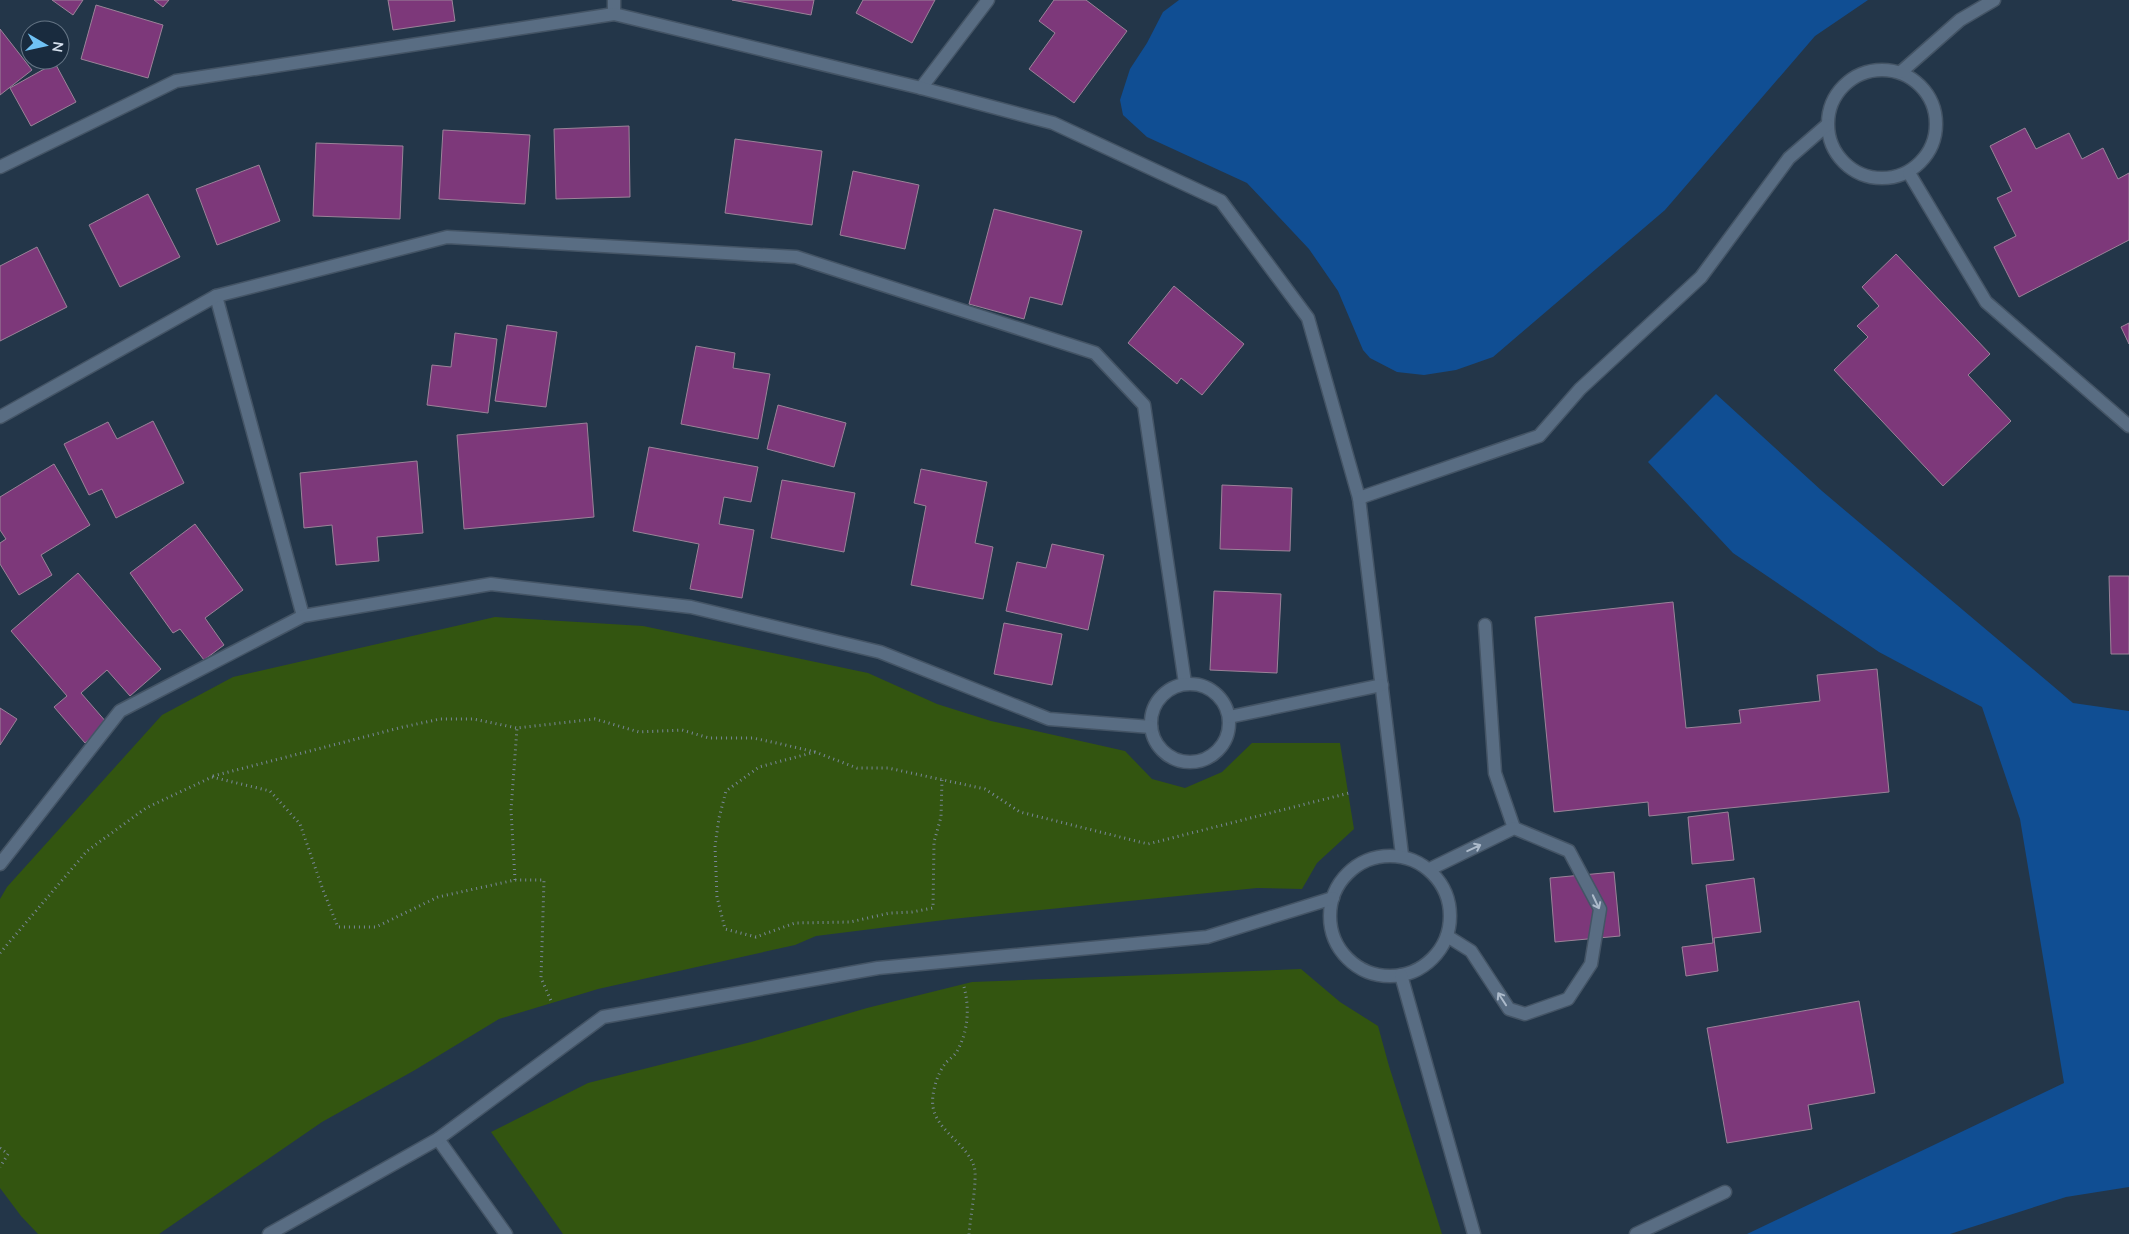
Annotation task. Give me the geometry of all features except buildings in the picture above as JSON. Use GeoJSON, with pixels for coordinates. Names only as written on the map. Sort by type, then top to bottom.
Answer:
{"type":"FeatureCollection","features":[{"type":"Feature","properties":{"kind":"street"},"geometry":{"type":"LineString","coordinates":[[614,0],[614,14]]}},
{"type":"Feature","properties":{"kind":"street"},"geometry":{"type":"LineString","coordinates":[[921,88],[988,0]]}},
{"type":"Feature","properties":{"kind":"street"},"geometry":{"type":"LineString","coordinates":[[1901,72],[1960,20],[1994,0]]}},
{"type":"Feature","properties":{"kind":"street"},"geometry":{"type":"LineString","coordinates":[[0,167],[176,81],[614,14],[921,88],[1052,123],[1221,201],[1308,318],[1359,498],[1402,855]]}},
{"type":"Feature","properties":{"kind":"street"},"geometry":{"type":"LineString","coordinates":[[1875,70],[1901,72],[1922,87],[1935,108],[1937,133],[1927,156],[1908,173],[1881,180],[1854,172],[1835,152],[1827,125],[1834,99],[1851,79],[1875,70]]}},
{"type":"Feature","properties":{"kind":"street"},"geometry":{"type":"LineString","coordinates":[[1359,498],[1539,436],[1580,388],[1701,277],[1789,158],[1827,125]]}},
{"type":"Feature","properties":{"kind":"street"},"geometry":{"type":"LineString","coordinates":[[1908,173],[1986,302],[2129,426]]}},
{"type":"Feature","properties":{"kind":"street"},"geometry":{"type":"LineString","coordinates":[[0,417],[216,296],[448,237],[796,257],[1094,353],[1144,405],[1185,683]]}},
{"type":"Feature","properties":{"kind":"street"},"geometry":{"type":"LineString","coordinates":[[216,296],[303,616]]}},
{"type":"Feature","properties":{"kind":"street"},"geometry":{"type":"LineString","coordinates":[[0,864],[120,711],[303,616],[491,584],[691,607],[880,652],[1049,720],[1151,727]]}},
{"type":"Feature","properties":{"kind":"street"},"geometry":{"type":"LineString","coordinates":[[1447,936],[1471,951],[1509,1009],[1526,1014],[1568,1000],[1591,964],[1600,908],[1569,851],[1514,828],[1495,773],[1485,624]]}},
{"type":"Feature","properties":{"kind":"street"},"geometry":{"type":"LineString","coordinates":[[1185,683],[1206,686],[1222,698],[1230,717],[1228,735],[1218,750],[1204,760],[1186,762],[1169,756],[1157,744],[1151,727],[1154,707],[1158,701],[1167,691],[1185,683]]}},
{"type":"Feature","properties":{"kind":"street"},"geometry":{"type":"LineString","coordinates":[[1230,717],[1382,685]]}},
{"type":"Feature","properties":{"kind":"street"},"geometry":{"type":"LineString","coordinates":[[1430,869],[1514,828]]}},
{"type":"Feature","properties":{"kind":"street"},"geometry":{"type":"LineString","coordinates":[[1386,855],[1402,855],[1430,869],[1446,890],[1451,910],[1447,936],[1437,954],[1421,968],[1401,975],[1381,976],[1360,969],[1345,955],[1335,941],[1330,920],[1333,898],[1342,879],[1359,863],[1386,855]]}},
{"type":"Feature","properties":{"kind":"street"},"geometry":{"type":"LineString","coordinates":[[269,1234],[438,1139],[603,1017],[878,968],[1207,937],[1333,898]]}},
{"type":"Feature","properties":{"kind":"street"},"geometry":{"type":"LineString","coordinates":[[1401,975],[1474,1234]]}},
{"type":"Feature","properties":{"kind":"street"},"geometry":{"type":"LineString","coordinates":[[438,1139],[506,1234]]}},
{"type":"Feature","properties":{"kind":"street"},"geometry":{"type":"LineString","coordinates":[[1636,1234],[1725,1192]]}},
{"type":"Feature","properties":{"kind":"path"},"geometry":{"type":"LineString","coordinates":[[0,953],[88,851],[146,808],[212,776],[440,719],[473,718],[517,728],[595,719],[639,732],[682,730],[709,738],[753,738],[815,752],[857,768],[888,768],[985,789],[1020,812],[1148,844],[1349,792]]}},
{"type":"Feature","properties":{"kind":"path"},"geometry":{"type":"LineString","coordinates":[[515,880],[512,810],[517,728]]}},
{"type":"Feature","properties":{"kind":"path"},"geometry":{"type":"LineString","coordinates":[[815,752],[759,767],[726,791],[714,846],[717,897],[724,929],[756,937],[795,923],[850,922],[890,913],[912,912],[933,908],[934,842],[941,817],[942,780]]}},
{"type":"Feature","properties":{"kind":"path"},"geometry":{"type":"LineString","coordinates":[[212,776],[270,791],[300,824],[338,927],[376,927],[438,897],[515,880],[544,880],[541,978],[552,1003]]}},
{"type":"Feature","properties":{"kind":"path"},"geometry":{"type":"LineString","coordinates":[[964,984],[968,1003],[965,1032],[955,1054],[944,1065],[934,1088],[933,1107],[940,1123],[968,1154],[974,1168],[969,1234]]}},
{"type":"Feature","properties":{"kind":"path"},"geometry":{"type":"LineString","coordinates":[[0,1148],[8,1154],[0,1167]]}},
{"type":"Feature","properties":{"kind":"green space"},"geometry":{"type":"Polygon","coordinates":[[[495,617],[643,626],[868,673],[937,704],[991,721],[1125,751],[1152,779],[1185,788],[1222,772],[1252,743],[1340,743],[1354,829],[1317,863],[1302,889],[1257,888],[952,919],[816,936],[795,945],[598,989],[499,1019],[415,1070],[322,1122],[159,1234],[38,1234],[21,1216],[0,1188],[0,899],[7,887],[162,715],[233,677],[495,617]]]}},
{"type":"Feature","properties":{"kind":"green space"},"geometry":{"type":"Polygon","coordinates":[[[1301,969],[1340,1002],[1378,1026],[1442,1234],[563,1234],[491,1132],[588,1083],[751,1042],[867,1008],[972,982],[1301,969]]]}},
{"type":"Feature","properties":{"kind":"water"},"geometry":{"type":"Polygon","coordinates":[[[1179,0],[1868,0],[1815,36],[1665,210],[1493,357],[1456,370],[1424,375],[1397,372],[1370,358],[1363,350],[1338,291],[1309,249],[1247,183],[1147,137],[1123,115],[1120,100],[1130,69],[1147,43],[1163,12],[1179,0]]]}},
{"type":"Feature","properties":{"kind":"water"},"geometry":{"type":"Polygon","coordinates":[[[1716,394],[1822,491],[2073,703],[2129,711],[2129,1187],[2066,1197],[1950,1234],[1747,1234],[2064,1083],[2020,819],[1982,707],[1879,652],[1733,553],[1648,462],[1716,394]]]}}]}
